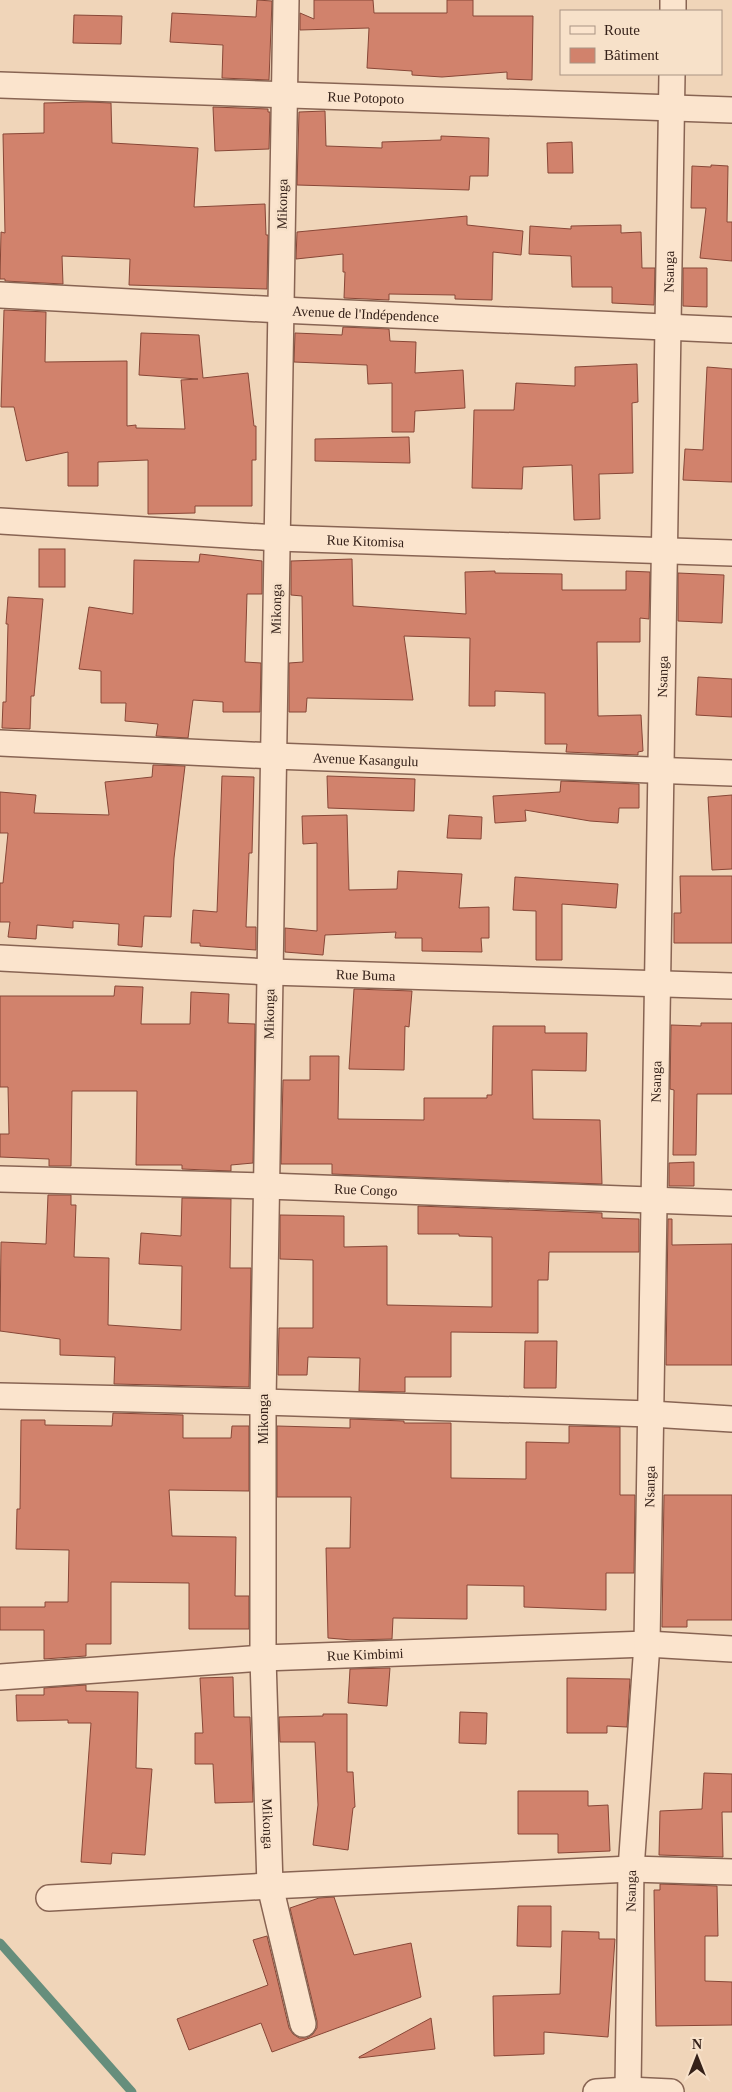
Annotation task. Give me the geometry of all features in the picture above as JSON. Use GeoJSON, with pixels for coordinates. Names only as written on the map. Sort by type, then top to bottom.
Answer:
{"type":"FeatureCollection","features":[{"type":"Feature","properties":{"kind":"street","name":"Mikonga"},"geometry":{"type":"LineString","coordinates":[[286,0],[266,1186],[262,1658],[270,1886],[303,2024]]}},
{"type":"Feature","properties":{"kind":"street","name":"Nsanga"},"geometry":{"type":"LineString","coordinates":[[628,2090],[632,1869],[647,1644],[672,75]]}},
{"type":"Feature","properties":{"kind":"street","name":"Rue Potopoto"},"geometry":{"type":"LineString","coordinates":[[0,85],[732,110]]}},
{"type":"Feature","properties":{"kind":"street","name":"Avenue de l'Indépendence"},"geometry":{"type":"LineString","coordinates":[[0,295],[281,310],[732,330]]}},
{"type":"Feature","properties":{"kind":"street","name":"Rue Kitomisa"},"geometry":{"type":"LineString","coordinates":[[0,521],[277,538],[732,553]]}},
{"type":"Feature","properties":{"kind":"street","name":"Avenue Kasangulu"},"geometry":{"type":"LineString","coordinates":[[0,742],[274,756],[732,773]]}},
{"type":"Feature","properties":{"kind":"street","name":"Rue Buma"},"geometry":{"type":"LineString","coordinates":[[0,958],[270,972],[732,986]]}},
{"type":"Feature","properties":{"kind":"street","name":"Rue Congo"},"geometry":{"type":"LineString","coordinates":[[0,1179],[266,1186],[732,1203]]}},
{"type":"Feature","properties":{"kind":"street"},"geometry":{"type":"LineString","coordinates":[[0,1396],[651,1414],[732,1419]]}},
{"type":"Feature","properties":{"kind":"street","name":"Rue Kimbimi"},"geometry":{"type":"LineString","coordinates":[[0,1677],[262,1658],[647,1644],[732,1649]]}},
{"type":"Feature","properties":{"kind":"street"},"geometry":{"type":"LineString","coordinates":[[49,1898],[632,1869],[732,1872]]}},
{"type":"Feature","properties":{"kind":"street"},"geometry":{"type":"LineString","coordinates":[[596,2092],[628,2090],[670,2092]]}},
{"type":"Feature","properties":{"kind":"building"},"geometry":{"type":"Polygon","coordinates":[[[257,0],[272,1],[269,80],[222,78],[223,45],[170,42],[172,13],[256,17],[257,0]]]}},
{"type":"Feature","properties":{"kind":"building"},"geometry":{"type":"Polygon","coordinates":[[[314,0],[373,0],[374,13],[447,13],[447,0],[473,0],[473,16],[533,16],[532,80],[507,79],[507,72],[442,77],[412,75],[412,71],[367,68],[369,28],[300,30],[300,13],[314,19],[314,0]]]}},
{"type":"Feature","properties":{"kind":"building"},"geometry":{"type":"Polygon","coordinates":[[[74,15],[122,16],[121,44],[73,43],[74,15]]]}},
{"type":"Feature","properties":{"kind":"building"},"geometry":{"type":"Polygon","coordinates":[[[44,103],[111,103],[112,143],[198,148],[194,207],[265,204],[266,235],[268,235],[267,289],[129,285],[130,259],[62,256],[63,284],[5,281],[5,279],[0,279],[1,232],[5,233],[3,134],[44,133],[44,103]]]}},
{"type":"Feature","properties":{"kind":"building"},"geometry":{"type":"Polygon","coordinates":[[[213,107],[268,109],[268,112],[270,112],[269,149],[215,151],[213,107]]]}},
{"type":"Feature","properties":{"kind":"building"},"geometry":{"type":"Polygon","coordinates":[[[325,111],[326,146],[382,148],[382,142],[441,140],[441,136],[489,138],[488,176],[470,176],[469,190],[297,185],[299,112],[325,111]]]}},
{"type":"Feature","properties":{"kind":"building"},"geometry":{"type":"Polygon","coordinates":[[[572,142],[573,173],[548,173],[547,143],[572,142]]]}},
{"type":"Feature","properties":{"kind":"building"},"geometry":{"type":"Polygon","coordinates":[[[711,165],[728,166],[727,222],[732,222],[732,261],[700,258],[706,208],[691,208],[692,166],[711,167],[711,165]]]}},
{"type":"Feature","properties":{"kind":"building"},"geometry":{"type":"Polygon","coordinates":[[[467,216],[467,225],[523,231],[521,255],[493,252],[492,300],[455,299],[455,295],[389,294],[389,300],[344,298],[345,272],[343,272],[343,254],[296,259],[297,232],[467,216]]]}},
{"type":"Feature","properties":{"kind":"building"},"geometry":{"type":"Polygon","coordinates":[[[621,225],[621,233],[641,232],[642,268],[655,268],[654,305],[612,303],[612,287],[572,287],[571,256],[529,254],[530,226],[571,229],[571,226],[621,225]]]}},
{"type":"Feature","properties":{"kind":"building"},"geometry":{"type":"Polygon","coordinates":[[[683,268],[707,268],[707,307],[683,306],[683,268]]]}},
{"type":"Feature","properties":{"kind":"building"},"geometry":{"type":"Polygon","coordinates":[[[4,310],[46,312],[45,362],[127,361],[127,426],[136,425],[136,428],[185,429],[181,380],[198,379],[139,375],[141,333],[199,335],[203,378],[248,373],[254,426],[256,426],[256,460],[252,460],[252,506],[195,506],[195,513],[148,514],[148,460],[98,462],[98,486],[68,486],[68,452],[26,461],[14,407],[1,407],[4,310]]]}},
{"type":"Feature","properties":{"kind":"building"},"geometry":{"type":"Polygon","coordinates":[[[343,327],[389,329],[390,341],[416,342],[415,373],[463,370],[465,408],[415,411],[414,432],[392,432],[392,383],[368,384],[367,365],[294,362],[295,333],[342,335],[343,327]]]}},
{"type":"Feature","properties":{"kind":"building"},"geometry":{"type":"Polygon","coordinates":[[[637,364],[638,402],[632,403],[633,473],[599,474],[600,519],[574,520],[572,465],[523,467],[522,489],[472,488],[474,410],[514,410],[516,383],[575,386],[575,367],[637,364]]]}},
{"type":"Feature","properties":{"kind":"building"},"geometry":{"type":"Polygon","coordinates":[[[707,367],[732,369],[732,482],[683,480],[685,449],[703,450],[707,367]]]}},
{"type":"Feature","properties":{"kind":"building"},"geometry":{"type":"Polygon","coordinates":[[[409,437],[410,463],[315,461],[315,439],[409,437]]]}},
{"type":"Feature","properties":{"kind":"building"},"geometry":{"type":"Polygon","coordinates":[[[39,549],[65,549],[65,587],[39,587],[39,549]]]}},
{"type":"Feature","properties":{"kind":"building"},"geometry":{"type":"Polygon","coordinates":[[[200,554],[262,561],[262,594],[247,594],[245,662],[261,663],[260,712],[223,712],[223,702],[193,700],[188,738],[156,736],[158,724],[125,721],[126,703],[101,703],[101,671],[79,669],[89,607],[133,614],[134,560],[199,562],[200,554]]]}},
{"type":"Feature","properties":{"kind":"building"},"geometry":{"type":"Polygon","coordinates":[[[352,559],[353,606],[466,614],[465,572],[495,571],[495,573],[562,574],[562,590],[626,590],[626,571],[650,572],[649,619],[640,618],[640,642],[597,642],[598,716],[641,715],[643,751],[638,752],[638,755],[566,752],[567,744],[545,744],[545,693],[495,691],[495,706],[469,706],[470,638],[404,636],[413,700],[307,698],[306,712],[289,712],[289,663],[303,662],[302,596],[291,595],[291,561],[352,559]]]}},
{"type":"Feature","properties":{"kind":"building"},"geometry":{"type":"Polygon","coordinates":[[[678,573],[724,575],[722,623],[678,621],[678,573]]]}},
{"type":"Feature","properties":{"kind":"building"},"geometry":{"type":"Polygon","coordinates":[[[8,597],[43,599],[34,696],[31,696],[30,729],[2,728],[3,702],[6,702],[8,597]]]}},
{"type":"Feature","properties":{"kind":"building"},"geometry":{"type":"Polygon","coordinates":[[[698,677],[732,679],[732,717],[696,715],[698,677]]]}},
{"type":"Feature","properties":{"kind":"building"},"geometry":{"type":"Polygon","coordinates":[[[153,765],[185,766],[174,858],[171,917],[144,916],[142,947],[118,945],[119,924],[73,921],[73,928],[37,925],[36,939],[8,937],[10,922],[0,922],[0,883],[3,883],[8,833],[0,833],[0,792],[36,795],[34,813],[109,815],[105,782],[152,777],[153,765]]]}},
{"type":"Feature","properties":{"kind":"building"},"geometry":{"type":"Polygon","coordinates":[[[222,776],[254,777],[252,853],[249,853],[246,927],[256,927],[256,950],[200,946],[200,943],[191,943],[193,910],[217,912],[222,776]]]}},
{"type":"Feature","properties":{"kind":"building"},"geometry":{"type":"Polygon","coordinates":[[[327,776],[415,779],[414,811],[328,808],[327,776]]]}},
{"type":"Feature","properties":{"kind":"building"},"geometry":{"type":"Polygon","coordinates":[[[561,781],[639,784],[639,808],[619,808],[618,823],[590,821],[525,810],[526,821],[495,823],[493,796],[560,792],[561,781]]]}},
{"type":"Feature","properties":{"kind":"building"},"geometry":{"type":"Polygon","coordinates":[[[732,795],[732,869],[712,870],[708,797],[732,795]]]}},
{"type":"Feature","properties":{"kind":"building"},"geometry":{"type":"Polygon","coordinates":[[[347,815],[349,890],[397,889],[398,871],[462,874],[459,908],[489,907],[489,938],[481,938],[482,952],[422,951],[422,938],[395,938],[396,932],[325,935],[323,955],[285,952],[285,928],[317,931],[317,843],[303,844],[302,816],[347,815]]]}},
{"type":"Feature","properties":{"kind":"building"},"geometry":{"type":"Polygon","coordinates":[[[449,815],[482,817],[481,839],[447,838],[449,815]]]}},
{"type":"Feature","properties":{"kind":"building"},"geometry":{"type":"Polygon","coordinates":[[[680,876],[732,876],[732,943],[674,943],[674,913],[681,913],[680,876]]]}},
{"type":"Feature","properties":{"kind":"building"},"geometry":{"type":"Polygon","coordinates":[[[515,877],[618,884],[616,908],[562,904],[562,960],[536,960],[536,911],[513,910],[515,877]]]}},
{"type":"Feature","properties":{"kind":"building"},"geometry":{"type":"Polygon","coordinates":[[[115,986],[143,987],[141,1024],[190,1024],[191,992],[229,994],[228,1023],[255,1024],[253,1163],[231,1165],[231,1171],[182,1169],[182,1165],[136,1165],[137,1091],[72,1091],[71,1166],[49,1166],[49,1159],[0,1157],[0,1134],[9,1134],[8,1087],[0,1087],[0,996],[114,996],[115,986]]]}},
{"type":"Feature","properties":{"kind":"building"},"geometry":{"type":"Polygon","coordinates":[[[354,989],[412,991],[409,1027],[405,1026],[404,1070],[349,1069],[354,989]]]}},
{"type":"Feature","properties":{"kind":"building"},"geometry":{"type":"Polygon","coordinates":[[[701,1023],[732,1023],[732,1094],[697,1094],[696,1155],[673,1155],[674,1090],[670,1089],[671,1025],[701,1026],[701,1023]]]}},
{"type":"Feature","properties":{"kind":"building"},"geometry":{"type":"Polygon","coordinates":[[[493,1026],[545,1026],[545,1033],[587,1033],[586,1071],[532,1070],[533,1119],[600,1120],[602,1184],[332,1174],[332,1164],[281,1164],[283,1080],[310,1080],[310,1056],[339,1056],[338,1119],[424,1120],[424,1098],[487,1098],[487,1095],[492,1095],[493,1026]]]}},
{"type":"Feature","properties":{"kind":"building"},"geometry":{"type":"Polygon","coordinates":[[[694,1162],[694,1186],[669,1186],[669,1163],[694,1162]]]}},
{"type":"Feature","properties":{"kind":"building"},"geometry":{"type":"Polygon","coordinates":[[[48,1195],[71,1195],[71,1205],[76,1205],[74,1257],[109,1258],[108,1325],[181,1330],[182,1266],[139,1264],[141,1233],[181,1236],[182,1198],[231,1199],[230,1268],[251,1268],[249,1387],[114,1384],[115,1357],[60,1355],[60,1339],[0,1331],[1,1242],[46,1244],[48,1195]]]}},
{"type":"Feature","properties":{"kind":"building"},"geometry":{"type":"Polygon","coordinates":[[[418,1206],[602,1213],[602,1218],[639,1219],[639,1252],[549,1252],[548,1280],[538,1280],[538,1333],[451,1332],[451,1377],[405,1377],[405,1392],[359,1391],[360,1358],[308,1357],[307,1375],[278,1375],[279,1328],[313,1328],[313,1260],[280,1259],[280,1215],[344,1216],[344,1247],[387,1246],[387,1305],[492,1307],[492,1237],[459,1236],[459,1234],[418,1234],[418,1206]]]}},
{"type":"Feature","properties":{"kind":"building"},"geometry":{"type":"Polygon","coordinates":[[[668,1219],[672,1219],[672,1245],[732,1244],[732,1365],[666,1365],[668,1219]]]}},
{"type":"Feature","properties":{"kind":"building"},"geometry":{"type":"Polygon","coordinates":[[[525,1341],[557,1341],[556,1388],[524,1388],[525,1341]]]}},
{"type":"Feature","properties":{"kind":"building"},"geometry":{"type":"Polygon","coordinates":[[[113,1413],[183,1415],[183,1438],[231,1438],[232,1426],[249,1426],[249,1491],[169,1490],[172,1536],[236,1537],[235,1596],[249,1596],[249,1629],[189,1629],[189,1583],[111,1582],[111,1644],[86,1644],[86,1656],[44,1659],[44,1630],[0,1630],[0,1607],[45,1607],[45,1602],[68,1602],[69,1550],[16,1549],[17,1509],[20,1509],[21,1420],[45,1420],[45,1425],[112,1426],[113,1413]]]}},
{"type":"Feature","properties":{"kind":"building"},"geometry":{"type":"Polygon","coordinates":[[[350,1419],[404,1421],[404,1423],[451,1423],[451,1478],[526,1479],[526,1442],[569,1443],[569,1426],[620,1427],[620,1495],[635,1495],[634,1573],[606,1573],[606,1610],[524,1607],[524,1586],[467,1585],[467,1619],[393,1618],[392,1639],[352,1640],[328,1638],[326,1548],[350,1548],[351,1497],[277,1497],[277,1426],[350,1428],[350,1419]]]}},
{"type":"Feature","properties":{"kind":"building"},"geometry":{"type":"Polygon","coordinates":[[[664,1495],[732,1495],[732,1620],[687,1620],[687,1627],[662,1627],[664,1495]]]}},
{"type":"Feature","properties":{"kind":"building"},"geometry":{"type":"Polygon","coordinates":[[[390,1668],[387,1706],[348,1703],[350,1669],[390,1668]]]}},
{"type":"Feature","properties":{"kind":"building"},"geometry":{"type":"Polygon","coordinates":[[[233,1677],[234,1717],[250,1717],[253,1802],[215,1803],[213,1764],[195,1764],[195,1733],[203,1733],[200,1678],[233,1677]]]}},
{"type":"Feature","properties":{"kind":"building"},"geometry":{"type":"Polygon","coordinates":[[[567,1678],[630,1679],[627,1727],[607,1726],[607,1733],[567,1733],[567,1678]]]}},
{"type":"Feature","properties":{"kind":"building"},"geometry":{"type":"Polygon","coordinates":[[[86,1685],[86,1691],[138,1692],[136,1768],[152,1769],[145,1855],[112,1853],[111,1864],[81,1862],[91,1723],[68,1723],[68,1720],[17,1721],[16,1695],[44,1695],[44,1688],[86,1685]]]}},
{"type":"Feature","properties":{"kind":"building"},"geometry":{"type":"Polygon","coordinates":[[[460,1712],[487,1713],[486,1744],[459,1743],[460,1712]]]}},
{"type":"Feature","properties":{"kind":"building"},"geometry":{"type":"Polygon","coordinates":[[[323,1714],[347,1714],[347,1772],[353,1772],[355,1807],[353,1808],[348,1850],[313,1845],[318,1805],[315,1742],[280,1742],[279,1717],[323,1716],[323,1714]]]}},
{"type":"Feature","properties":{"kind":"building"},"geometry":{"type":"Polygon","coordinates":[[[704,1773],[732,1774],[732,1812],[722,1812],[723,1857],[659,1855],[660,1811],[702,1809],[704,1773]]]}},
{"type":"Feature","properties":{"kind":"building"},"geometry":{"type":"Polygon","coordinates":[[[518,1791],[588,1791],[588,1806],[608,1805],[610,1851],[558,1853],[558,1834],[518,1834],[518,1791]]]}},
{"type":"Feature","properties":{"kind":"building"},"geometry":{"type":"Polygon","coordinates":[[[660,1884],[717,1886],[718,1936],[705,1936],[705,1981],[732,1982],[732,2025],[656,2026],[654,1890],[660,1890],[660,1884]]]}},
{"type":"Feature","properties":{"kind":"building"},"geometry":{"type":"Polygon","coordinates":[[[334,1897],[354,1955],[411,1943],[421,1997],[272,2052],[261,2023],[189,2050],[177,2019],[268,1985],[253,1940],[267,1936],[289,2028],[299,2038],[307,2038],[313,2034],[317,2028],[317,2021],[290,1908],[319,1898],[334,1897]]]}},
{"type":"Feature","properties":{"kind":"building"},"geometry":{"type":"Polygon","coordinates":[[[518,1906],[551,1906],[551,1947],[517,1946],[518,1906]]]}},
{"type":"Feature","properties":{"kind":"building"},"geometry":{"type":"Polygon","coordinates":[[[562,1931],[599,1932],[599,1939],[615,1939],[608,2037],[544,2032],[544,2054],[494,2056],[493,1996],[560,1994],[562,1931]]]}},
{"type":"Feature","properties":{"kind":"building"},"geometry":{"type":"Polygon","coordinates":[[[431,2018],[435,2049],[359,2058],[359,2057],[431,2018]]]}},
{"type":"Feature","properties":{"kind":"waterway"},"geometry":{"type":"LineString","coordinates":[[0,1943],[132,2092]]}}]}
